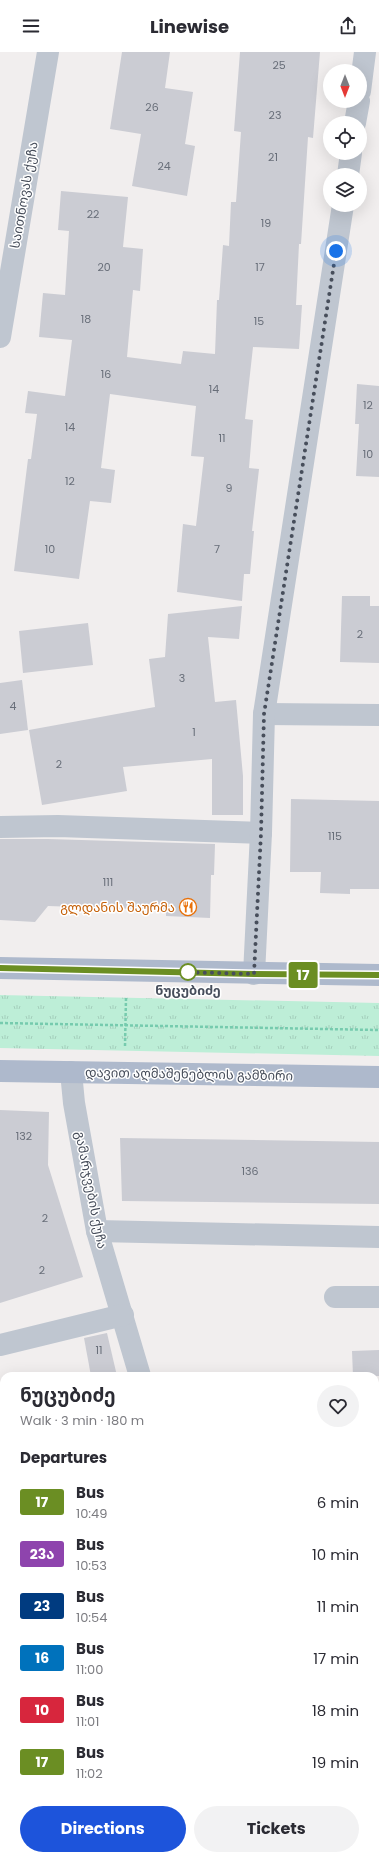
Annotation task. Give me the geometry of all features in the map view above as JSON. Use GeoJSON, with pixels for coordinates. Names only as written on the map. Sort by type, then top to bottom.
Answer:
{"type":"FeatureCollection","features":[{"type":"Feature","properties":{"kind":"main road"},"geometry":{"type":"LineString","coordinates":[[0,968],[254,974],[379,975]]}},
{"type":"Feature","properties":{"kind":"main road","name":"დავით აღმაშენებლის გამზირი"},"geometry":{"type":"LineString","coordinates":[[0,1071],[379,1077]]}},
{"type":"Feature","properties":{"kind":"street","name":"საითნოვას ქუჩა"},"geometry":{"type":"LineString","coordinates":[[0,337],[48,52]]}},
{"type":"Feature","properties":{"kind":"street"},"geometry":{"type":"LineString","coordinates":[[363,64],[365,52]]}},
{"type":"Feature","properties":{"kind":"street"},"geometry":{"type":"LineString","coordinates":[[254,974],[261,833],[264,714],[343,212]]}},
{"type":"Feature","properties":{"kind":"street"},"geometry":{"type":"LineString","coordinates":[[264,714],[379,715]]}},
{"type":"Feature","properties":{"kind":"street"},"geometry":{"type":"LineString","coordinates":[[0,827],[58,826],[261,833]]}},
{"type":"Feature","properties":{"kind":"street","name":"გამარჯვების ქუჩა"},"geometry":{"type":"LineString","coordinates":[[71,1072],[74,1103],[97,1231],[139,1372]]}},
{"type":"Feature","properties":{"kind":"street"},"geometry":{"type":"LineString","coordinates":[[97,1231],[379,1237]]}},
{"type":"Feature","properties":{"kind":"street"},"geometry":{"type":"LineString","coordinates":[[335,1297],[379,1298]]}},
{"type":"Feature","properties":{"kind":"street"},"geometry":{"type":"LineString","coordinates":[[0,1345],[123,1315]]}},
{"type":"Feature","properties":{"kind":"path"},"geometry":{"type":"LineString","coordinates":[[125,1050],[126,998]]}},
{"type":"Feature","properties":{"kind":"path"},"geometry":{"type":"LineString","coordinates":[[0,1023],[379,1030]]}},
{"type":"Feature","properties":{"kind":"green space"},"geometry":{"type":"Polygon","coordinates":[[[0,995],[379,1003],[379,1056],[0,1048],[0,995]]]}},
{"type":"Feature","properties":{"kind":"building"},"geometry":{"type":"Polygon","coordinates":[[[122,52],[170,52],[165,88],[193,92],[185,144],[195,146],[187,196],[132,186],[141,134],[110,129],[122,52]]]}},
{"type":"Feature","properties":{"kind":"building"},"geometry":{"type":"Polygon","coordinates":[[[240,52],[320,52],[313,138],[308,137],[301,244],[299,244],[296,305],[302,305],[299,349],[253,347],[245,419],[253,420],[249,468],[259,469],[252,531],[254,531],[250,574],[244,574],[242,601],[177,592],[183,524],[196,526],[204,457],[191,456],[196,406],[110,394],[101,468],[115,470],[111,503],[90,501],[79,579],[14,571],[28,459],[31,459],[37,414],[25,413],[28,391],[65,396],[72,340],[39,337],[43,293],[65,295],[69,231],[58,230],[61,191],[128,197],[123,247],[143,249],[140,291],[133,290],[127,357],[181,364],[183,351],[215,354],[217,300],[219,300],[223,245],[229,246],[231,202],[236,202],[241,132],[234,131],[240,52]]]}},
{"type":"Feature","properties":{"kind":"building"},"geometry":{"type":"Polygon","coordinates":[[[357,384],[379,386],[379,477],[356,476],[359,424],[355,424],[357,384]]]}},
{"type":"Feature","properties":{"kind":"building"},"geometry":{"type":"Polygon","coordinates":[[[342,596],[370,596],[370,606],[379,606],[379,663],[340,662],[342,596]]]}},
{"type":"Feature","properties":{"kind":"building"},"geometry":{"type":"Polygon","coordinates":[[[242,606],[239,639],[208,637],[215,702],[236,700],[243,776],[243,815],[212,815],[212,759],[123,767],[127,791],[42,805],[29,730],[155,707],[149,659],[165,657],[168,614],[242,606]]]}},
{"type":"Feature","properties":{"kind":"building"},"geometry":{"type":"Polygon","coordinates":[[[88,623],[93,665],[23,673],[19,631],[88,623]]]}},
{"type":"Feature","properties":{"kind":"building"},"geometry":{"type":"Polygon","coordinates":[[[22,680],[28,730],[0,734],[0,683],[22,680]]]}},
{"type":"Feature","properties":{"kind":"building"},"geometry":{"type":"Polygon","coordinates":[[[291,799],[379,801],[379,889],[350,889],[350,894],[320,893],[321,872],[290,872],[291,799]]]}},
{"type":"Feature","properties":{"kind":"building"},"geometry":{"type":"Polygon","coordinates":[[[0,839],[215,844],[214,875],[211,875],[210,918],[166,916],[166,910],[48,906],[35,922],[0,920],[0,839]]]}},
{"type":"Feature","properties":{"kind":"building"},"geometry":{"type":"Polygon","coordinates":[[[0,1110],[49,1112],[48,1165],[83,1277],[0,1303],[0,1110]]]}},
{"type":"Feature","properties":{"kind":"building"},"geometry":{"type":"Polygon","coordinates":[[[120,1138],[379,1142],[379,1204],[122,1201],[120,1138]]]}},
{"type":"Feature","properties":{"kind":"building"},"geometry":{"type":"Polygon","coordinates":[[[107,1333],[116,1372],[90,1372],[84,1338],[107,1333]]]}},
{"type":"Feature","properties":{"kind":"building"},"geometry":{"type":"Polygon","coordinates":[[[379,1350],[379,1372],[353,1372],[352,1351],[379,1350]]]}},
{"type":"Feature","properties":{"kind":"bus line","name":"17"},"geometry":{"type":"LineString","coordinates":[[0,968],[254,974],[379,975]]}},
{"type":"Feature","properties":{"kind":"place","name":"გლდანის შაურმა"},"geometry":{"type":"Point","coordinates":[188,907]}},
{"type":"Feature","properties":{"kind":"place","name":"ნუცუბიძე"},"geometry":{"type":"Point","coordinates":[188,972]}},
{"type":"Feature","properties":{"kind":"route"},"geometry":{"type":"LineString","coordinates":[[188,972],[182,972],[254,974],[261,833],[264,714],[336,251]]}}]}
